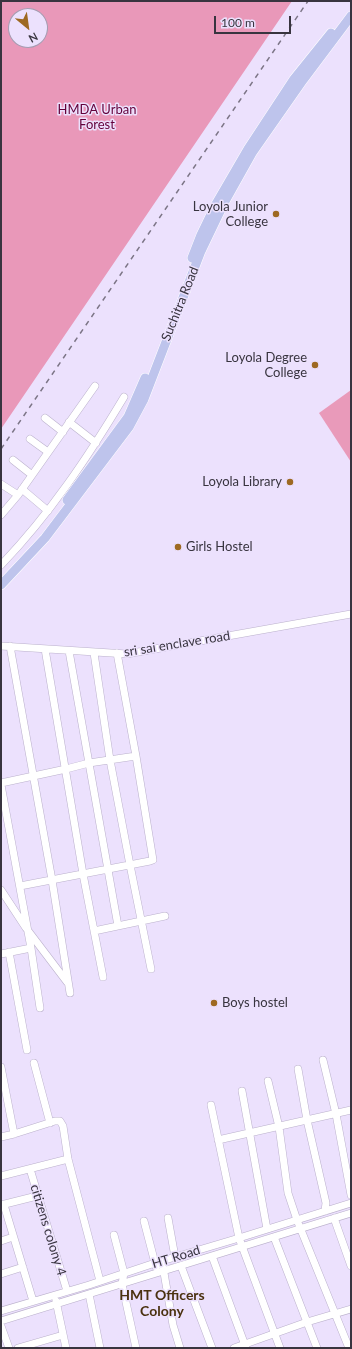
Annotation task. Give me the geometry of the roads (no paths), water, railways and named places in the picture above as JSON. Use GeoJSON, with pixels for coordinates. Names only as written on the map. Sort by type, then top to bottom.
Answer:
{"type":"FeatureCollection","features":[{"type":"Feature","properties":{"kind":"main road","name":"Suchitra Road"},"geometry":{"type":"LineString","coordinates":[[321,50],[351,8]]}},
{"type":"Feature","properties":{"kind":"main road","name":"Suchitra Road"},"geometry":{"type":"LineString","coordinates":[[1,585],[45,538],[110,454],[137,413],[147,380],[201,235],[216,204],[256,136],[294,79],[351,16]]}},
{"type":"Feature","properties":{"kind":"main road","name":"Suchitra Road"},"geometry":{"type":"LineString","coordinates":[[1,576],[39,537],[118,431],[128,417],[147,380]]}},
{"type":"Feature","properties":{"kind":"street"},"geometry":{"type":"LineString","coordinates":[[1,515],[18,495],[95,386]]}},
{"type":"Feature","properties":{"kind":"street"},"geometry":{"type":"LineString","coordinates":[[1,565],[64,491],[96,443],[124,396]]}},
{"type":"Feature","properties":{"kind":"street"},"geometry":{"type":"LineString","coordinates":[[45,418],[63,432]]}},
{"type":"Feature","properties":{"kind":"street"},"geometry":{"type":"LineString","coordinates":[[69,422],[96,443]]}},
{"type":"Feature","properties":{"kind":"street"},"geometry":{"type":"LineString","coordinates":[[30,439],[48,452]]}},
{"type":"Feature","properties":{"kind":"street"},"geometry":{"type":"LineString","coordinates":[[13,460],[32,475]]}},
{"type":"Feature","properties":{"kind":"street"},"geometry":{"type":"LineString","coordinates":[[1,484],[18,495]]}},
{"type":"Feature","properties":{"kind":"street"},"geometry":{"type":"LineString","coordinates":[[22,489],[48,511]]}},
{"type":"Feature","properties":{"kind":"street","name":"sri sai enclave road"},"geometry":{"type":"LineString","coordinates":[[1,646],[127,654],[351,614]]}},
{"type":"Feature","properties":{"kind":"street"},"geometry":{"type":"LineString","coordinates":[[10,646],[32,776],[52,880],[70,993]]}},
{"type":"Feature","properties":{"kind":"street"},"geometry":{"type":"LineString","coordinates":[[45,649],[83,874],[103,977]]}},
{"type":"Feature","properties":{"kind":"street"},"geometry":{"type":"LineString","coordinates":[[69,651],[118,926]]}},
{"type":"Feature","properties":{"kind":"street"},"geometry":{"type":"LineString","coordinates":[[94,653],[110,760],[151,969]]}},
{"type":"Feature","properties":{"kind":"street"},"geometry":{"type":"LineString","coordinates":[[20,886],[153,860],[117,653]]}},
{"type":"Feature","properties":{"kind":"street"},"geometry":{"type":"LineString","coordinates":[[40,1008],[31,948],[26,928],[20,886],[1,784],[89,763],[136,756]]}},
{"type":"Feature","properties":{"kind":"street"},"geometry":{"type":"LineString","coordinates":[[1,890],[26,928],[68,983]]}},
{"type":"Feature","properties":{"kind":"street"},"geometry":{"type":"LineString","coordinates":[[94,931],[165,916]]}},
{"type":"Feature","properties":{"kind":"street"},"geometry":{"type":"LineString","coordinates":[[1,954],[31,948]]}},
{"type":"Feature","properties":{"kind":"street"},"geometry":{"type":"LineString","coordinates":[[10,952],[27,1050]]}},
{"type":"Feature","properties":{"kind":"street"},"geometry":{"type":"LineString","coordinates":[[323,1060],[336,1114],[351,1195]]}},
{"type":"Feature","properties":{"kind":"street"},"geometry":{"type":"LineString","coordinates":[[34,1063],[50,1123]]}},
{"type":"Feature","properties":{"kind":"street"},"geometry":{"type":"LineString","coordinates":[[1,1067],[14,1134]]}},
{"type":"Feature","properties":{"kind":"street"},"geometry":{"type":"LineString","coordinates":[[298,1069],[307,1120],[326,1203],[325,1211]]}},
{"type":"Feature","properties":{"kind":"street"},"geometry":{"type":"LineString","coordinates":[[268,1080],[279,1126],[288,1193],[334,1315],[349,1348]]}},
{"type":"Feature","properties":{"kind":"street"},"geometry":{"type":"LineString","coordinates":[[242,1090],[267,1229]]}},
{"type":"Feature","properties":{"kind":"street"},"geometry":{"type":"LineString","coordinates":[[211,1105],[239,1238],[280,1348]]}},
{"type":"Feature","properties":{"kind":"street"},"geometry":{"type":"LineString","coordinates":[[218,1140],[351,1110]]}},
{"type":"Feature","properties":{"kind":"street"},"geometry":{"type":"LineString","coordinates":[[1,1137],[60,1121],[63,1126],[68,1159],[100,1282]]}},
{"type":"Feature","properties":{"kind":"street"},"geometry":{"type":"LineString","coordinates":[[1,1176],[68,1159]]}},
{"type":"Feature","properties":{"kind":"street","name":"citizens colony 4"},"geometry":{"type":"LineString","coordinates":[[30,1169],[67,1291]]}},
{"type":"Feature","properties":{"kind":"street"},"geometry":{"type":"LineString","coordinates":[[33,1301],[2,1205],[37,1196]]}},
{"type":"Feature","properties":{"kind":"street","name":"HT Road"},"geometry":{"type":"LineString","coordinates":[[1,1311],[100,1282],[158,1262],[351,1203]]}},
{"type":"Feature","properties":{"kind":"street","name":"HT Road"},"geometry":{"type":"LineString","coordinates":[[1,1321],[351,1213]]}},
{"type":"Feature","properties":{"kind":"street"},"geometry":{"type":"LineString","coordinates":[[168,1218],[175,1257]]}},
{"type":"Feature","properties":{"kind":"street"},"geometry":{"type":"LineString","coordinates":[[334,1218],[351,1266]]}},
{"type":"Feature","properties":{"kind":"street"},"geometry":{"type":"LineString","coordinates":[[144,1221],[158,1262],[164,1271],[173,1325],[180,1348]]}},
{"type":"Feature","properties":{"kind":"street"},"geometry":{"type":"LineString","coordinates":[[114,1235],[124,1273],[122,1284],[136,1348]]}},
{"type":"Feature","properties":{"kind":"street"},"geometry":{"type":"LineString","coordinates":[[1,1240],[13,1237]]}},
{"type":"Feature","properties":{"kind":"street"},"geometry":{"type":"LineString","coordinates":[[274,1237],[317,1348]]}},
{"type":"Feature","properties":{"kind":"street"},"geometry":{"type":"LineString","coordinates":[[212,1256],[245,1346]]}},
{"type":"Feature","properties":{"kind":"street"},"geometry":{"type":"LineString","coordinates":[[156,1273],[158,1262]]}},
{"type":"Feature","properties":{"kind":"street"},"geometry":{"type":"LineString","coordinates":[[181,1266],[212,1348]]}},
{"type":"Feature","properties":{"kind":"street"},"geometry":{"type":"LineString","coordinates":[[1,1274],[23,1267]]}},
{"type":"Feature","properties":{"kind":"street"},"geometry":{"type":"LineString","coordinates":[[89,1294],[100,1348]]}},
{"type":"Feature","properties":{"kind":"street"},"geometry":{"type":"LineString","coordinates":[[54,1295],[66,1348]]}},
{"type":"Feature","properties":{"kind":"street"},"geometry":{"type":"LineString","coordinates":[[234,1348],[245,1346],[275,1333],[307,1322],[351,1309]]}},
{"type":"Feature","properties":{"kind":"street"},"geometry":{"type":"LineString","coordinates":[[1,1326],[9,1348]]}},
{"type":"Feature","properties":{"kind":"street"},"geometry":{"type":"LineString","coordinates":[[18,1348],[63,1335]]}},
{"type":"Feature","properties":{"kind":"railway"},"geometry":{"type":"LineString","coordinates":[[1,449],[308,1]]}},
{"type":"Feature","properties":{"kind":"place","name":"Loyola Junior College"},"geometry":{"type":"Point","coordinates":[276,214]}},
{"type":"Feature","properties":{"kind":"place","name":"Loyola Degree College"},"geometry":{"type":"Point","coordinates":[315,365]}},
{"type":"Feature","properties":{"kind":"place","name":"Loyola Library"},"geometry":{"type":"Point","coordinates":[290,482]}},
{"type":"Feature","properties":{"kind":"place","name":"Girls Hostel"},"geometry":{"type":"Point","coordinates":[178,547]}},
{"type":"Feature","properties":{"kind":"place","name":"Boys hostel"},"geometry":{"type":"Point","coordinates":[214,1003]}},
{"type":"Feature","properties":{"kind":"district","name":"HMT Officers Colony"},"geometry":{"type":"Point","coordinates":[162,1304]}},
{"type":"Feature","properties":{"kind":"park label","name":"HMDA Urban Forest"},"geometry":{"type":"Point","coordinates":[97,118]}}]}
